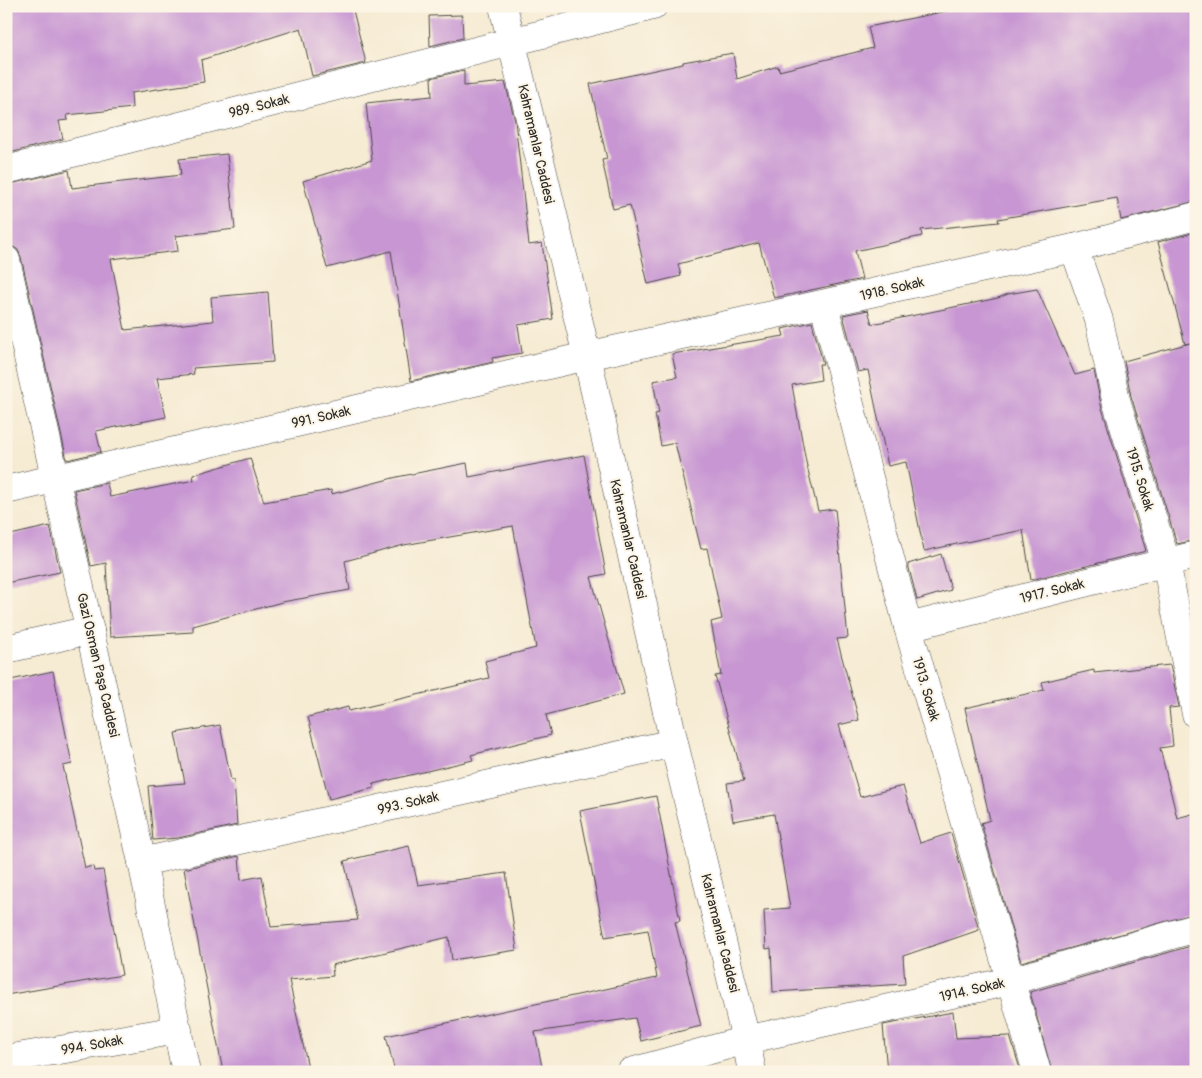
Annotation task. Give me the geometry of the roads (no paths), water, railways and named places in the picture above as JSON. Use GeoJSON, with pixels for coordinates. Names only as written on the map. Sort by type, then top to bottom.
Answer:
{"type":"FeatureCollection","features":[{"type":"Feature","properties":{"kind":"street","name":"Kahramanlar Caddesi"},"geometry":{"type":"LineString","coordinates":[[503,6],[587,356],[674,743],[746,1040],[752,1072]]}},
{"type":"Feature","properties":{"kind":"street","name":"989. Sokak"},"geometry":{"type":"LineString","coordinates":[[6,170],[653,6]]}},
{"type":"Feature","properties":{"kind":"street","name":"1918. Sokak"},"geometry":{"type":"LineString","coordinates":[[587,356],[824,305],[1074,248],[1196,216]]}},
{"type":"Feature","properties":{"kind":"street","name":"1915. Sokak"},"geometry":{"type":"LineString","coordinates":[[1074,248],[1099,320],[1116,400],[1166,562],[1196,714]]}},
{"type":"Feature","properties":{"kind":"street","name":"Gazi Osman Paşa Caddesi"},"geometry":{"type":"LineString","coordinates":[[6,260],[142,862],[186,1072]]}},
{"type":"Feature","properties":{"kind":"street","name":"1913. Sokak"},"geometry":{"type":"LineString","coordinates":[[824,305],[908,626],[1037,1072]]}},
{"type":"Feature","properties":{"kind":"street","name":"991. Sokak"},"geometry":{"type":"LineString","coordinates":[[6,490],[55,477],[587,356]]}},
{"type":"Feature","properties":{"kind":"street","name":"1917. Sokak"},"geometry":{"type":"LineString","coordinates":[[908,626],[1196,555]]}},
{"type":"Feature","properties":{"kind":"street"},"geometry":{"type":"LineString","coordinates":[[6,649],[90,630]]}},
{"type":"Feature","properties":{"kind":"street","name":"993. Sokak"},"geometry":{"type":"LineString","coordinates":[[142,862],[674,743]]}},
{"type":"Feature","properties":{"kind":"street","name":"1914. Sokak"},"geometry":{"type":"LineString","coordinates":[[631,1072],[746,1040],[1010,981],[1196,928]]}},
{"type":"Feature","properties":{"kind":"street","name":"994. Sokak"},"geometry":{"type":"LineString","coordinates":[[6,1059],[178,1030]]}}]}
